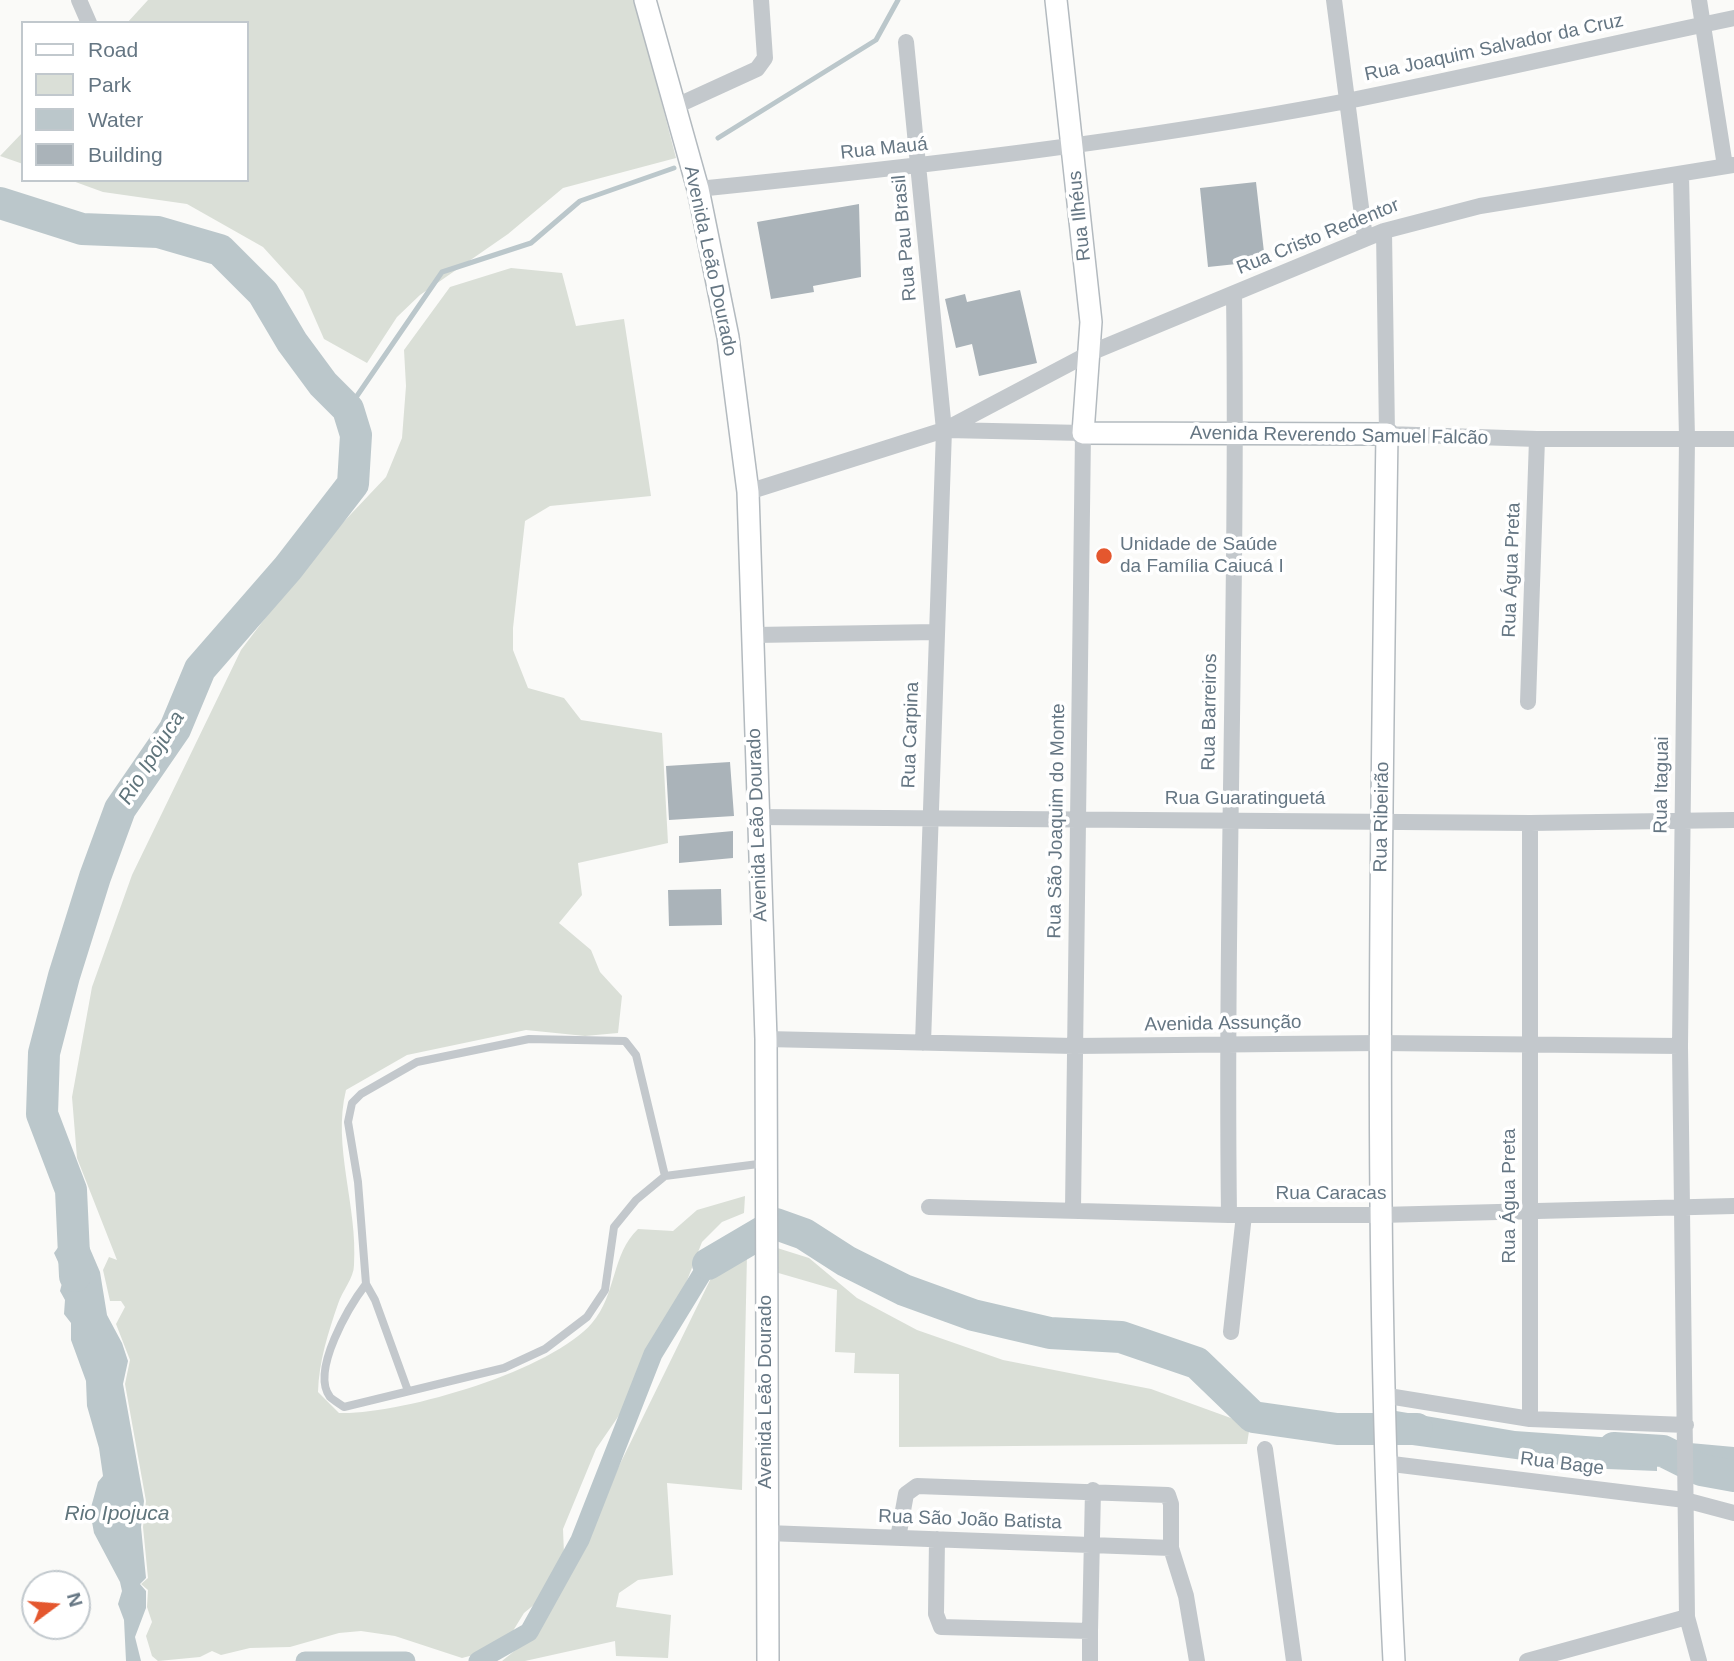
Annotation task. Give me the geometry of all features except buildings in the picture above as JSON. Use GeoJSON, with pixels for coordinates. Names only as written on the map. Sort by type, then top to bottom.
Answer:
{"type":"FeatureCollection","features":[{"type":"Feature","properties":{"kind":"main road","name":"Avenida Leão Dourado"},"geometry":{"type":"LineString","coordinates":[[645,0],[698,189],[728,337],[748,492],[755,635],[756,817],[766,1039],[768,1661]]}},
{"type":"Feature","properties":{"kind":"main road","name":"Rua Ilhéus"},"geometry":{"type":"LineString","coordinates":[[1056,0],[1091,322],[1083,433]]}},
{"type":"Feature","properties":{"kind":"main road","name":"Avenida Reverendo Samuel Falcão"},"geometry":{"type":"LineString","coordinates":[[1083,433],[1387,434]]}},
{"type":"Feature","properties":{"kind":"main road","name":"Rua Ribeirão"},"geometry":{"type":"LineString","coordinates":[[1387,434],[1379,1043],[1383,1459],[1394,1661]]}},
{"type":"Feature","properties":{"kind":"street"},"geometry":{"type":"LineString","coordinates":[[79,0],[88,21]]}},
{"type":"Feature","properties":{"kind":"street"},"geometry":{"type":"LineString","coordinates":[[674,107],[757,69],[765,58],[761,0]]}},
{"type":"Feature","properties":{"kind":"street","name":"Rua Joaquim Salvador da Cruz"},"geometry":{"type":"LineString","coordinates":[[1334,0],[1345,101],[1365,238]]}},
{"type":"Feature","properties":{"kind":"street"},"geometry":{"type":"LineString","coordinates":[[1699,0],[1730,166]]}},
{"type":"Feature","properties":{"kind":"street","name":"Rua Joaquim Salvador da Cruz"},"geometry":{"type":"LineString","coordinates":[[1073,146],[1345,101],[1734,18]]}},
{"type":"Feature","properties":{"kind":"street","name":"Rua Pau Brasil"},"geometry":{"type":"LineString","coordinates":[[906,42],[944,430]]}},
{"type":"Feature","properties":{"kind":"street","name":"Rua Mauá"},"geometry":{"type":"LineString","coordinates":[[698,189],[919,166],[1073,146]]}},
{"type":"Feature","properties":{"kind":"street","name":"Rua Cristo Redentor"},"geometry":{"type":"LineString","coordinates":[[944,430],[1090,353],[1384,231],[1480,206],[1730,166]]}},
{"type":"Feature","properties":{"kind":"street","name":"Rua Itaguai"},"geometry":{"type":"LineString","coordinates":[[1681,175],[1687,438],[1680,1046],[1681,1207],[1686,1395],[1687,1617],[1699,1661]]}},
{"type":"Feature","properties":{"kind":"street","name":"Rua Ribeirão"},"geometry":{"type":"LineString","coordinates":[[1384,231],[1387,434]]}},
{"type":"Feature","properties":{"kind":"street","name":"Rua Barreiros"},"geometry":{"type":"LineString","coordinates":[[1231,1332],[1236,1215],[1227,1044],[1236,434],[1234,293]]}},
{"type":"Feature","properties":{"kind":"street"},"geometry":{"type":"LineString","coordinates":[[748,492],[944,430]]}},
{"type":"Feature","properties":{"kind":"street","name":"Avenida Reverendo Samuel Falcão"},"geometry":{"type":"LineString","coordinates":[[944,430],[1083,433]]}},
{"type":"Feature","properties":{"kind":"street","name":"Rua Carpina"},"geometry":{"type":"LineString","coordinates":[[923,1043],[944,430]]}},
{"type":"Feature","properties":{"kind":"street","name":"Rua São Joaquim do Monte"},"geometry":{"type":"LineString","coordinates":[[1073,1209],[1083,433]]}},
{"type":"Feature","properties":{"kind":"street","name":"Avenida Reverendo Samuel Falcão"},"geometry":{"type":"LineString","coordinates":[[1387,434],[1537,439],[1734,439]]}},
{"type":"Feature","properties":{"kind":"street","name":"Rua Água Preta"},"geometry":{"type":"LineString","coordinates":[[1528,702],[1537,439]]}},
{"type":"Feature","properties":{"kind":"street"},"geometry":{"type":"LineString","coordinates":[[755,635],[936,632]]}},
{"type":"Feature","properties":{"kind":"street","name":"Rua Guaratinguetá"},"geometry":{"type":"LineString","coordinates":[[756,817],[1530,823],[1734,820]]}},
{"type":"Feature","properties":{"kind":"street","name":"Rua Água Preta"},"geometry":{"type":"LineString","coordinates":[[1530,823],[1530,1419]]}},
{"type":"Feature","properties":{"kind":"street","name":"Avenida Assunção"},"geometry":{"type":"LineString","coordinates":[[766,1039],[1074,1046],[1379,1043],[1680,1046]]}},
{"type":"Feature","properties":{"kind":"street","name":"Rua Caracas"},"geometry":{"type":"LineString","coordinates":[[929,1207],[1236,1215],[1380,1215],[1734,1206]]}},
{"type":"Feature","properties":{"kind":"street"},"geometry":{"type":"LineString","coordinates":[[1382,1399],[1530,1419],[1686,1431]]}},
{"type":"Feature","properties":{"kind":"street"},"geometry":{"type":"LineString","coordinates":[[1265,1449],[1294,1661]]}},
{"type":"Feature","properties":{"kind":"street","name":"Rua Bage"},"geometry":{"type":"LineString","coordinates":[[1383,1459],[1685,1494],[1734,1514]]}},
{"type":"Feature","properties":{"kind":"street"},"geometry":{"type":"LineString","coordinates":[[898,1538],[906,1494],[910,1488],[924,1486],[1093,1490],[1168,1495],[1171,1504],[1171,1548],[1188,1608],[1198,1661]]}},
{"type":"Feature","properties":{"kind":"street"},"geometry":{"type":"LineString","coordinates":[[1090,1661],[1093,1490]]}},
{"type":"Feature","properties":{"kind":"street","name":"Rua São João Batista"},"geometry":{"type":"LineString","coordinates":[[767,1533],[1171,1548]]}},
{"type":"Feature","properties":{"kind":"street"},"geometry":{"type":"LineString","coordinates":[[937,1539],[936,1615],[941,1627],[1090,1631]]}},
{"type":"Feature","properties":{"kind":"street"},"geometry":{"type":"LineString","coordinates":[[1527,1661],[1687,1617]]}},
{"type":"Feature","properties":{"kind":"lane"},"geometry":{"type":"LineString","coordinates":[[408,1391],[375,1300],[366,1284],[358,1182],[348,1122],[352,1103],[361,1094],[418,1062],[529,1040],[625,1041],[636,1055],[665,1175]]}},
{"type":"Feature","properties":{"kind":"lane"},"geometry":{"type":"LineString","coordinates":[[366,1284],[350,1306],[328,1359],[325,1384],[330,1396],[344,1407],[504,1368],[545,1349],[587,1317],[605,1290],[614,1227],[636,1200],[665,1175],[766,1163]]}},
{"type":"Feature","properties":{"kind":"green space"},"geometry":{"type":"Polygon","coordinates":[[[148,0],[635,0],[676,158],[563,188],[508,234],[420,295],[397,317],[367,363],[324,339],[303,291],[263,247],[187,204],[103,192],[76,182],[248,182],[248,21],[129,21],[148,0]]]}},
{"type":"Feature","properties":{"kind":"green space"},"geometry":{"type":"Polygon","coordinates":[[[21,134],[21,163],[0,156],[21,134]]]}},
{"type":"Feature","properties":{"kind":"green space"},"geometry":{"type":"Polygon","coordinates":[[[511,268],[562,273],[576,326],[624,319],[651,496],[550,506],[525,521],[513,650],[528,688],[564,698],[581,720],[662,733],[668,843],[578,863],[582,895],[559,923],[591,950],[600,972],[622,996],[618,1033],[585,1036],[526,1030],[407,1055],[346,1090],[342,1111],[343,1155],[352,1221],[354,1265],[328,1336],[318,1392],[339,1413],[366,1412],[435,1398],[510,1373],[544,1358],[572,1341],[592,1323],[606,1300],[623,1251],[638,1229],[673,1231],[697,1210],[745,1196],[744,1213],[722,1222],[702,1242],[674,1314],[655,1342],[642,1375],[622,1411],[596,1449],[563,1529],[564,1554],[541,1599],[524,1613],[508,1639],[485,1652],[462,1658],[395,1636],[361,1631],[339,1633],[290,1647],[250,1648],[221,1655],[212,1651],[200,1657],[158,1661],[152,1656],[146,1636],[152,1622],[147,1607],[148,1590],[141,1584],[148,1578],[143,1527],[146,1501],[125,1384],[130,1360],[116,1324],[125,1307],[121,1301],[110,1301],[103,1270],[109,1257],[117,1260],[77,1158],[72,1097],[92,987],[132,875],[241,650],[316,551],[386,477],[402,438],[406,386],[404,350],[450,287],[511,268]]]}},
{"type":"Feature","properties":{"kind":"green space"},"geometry":{"type":"Polygon","coordinates":[[[774,1247],[809,1258],[857,1298],[917,1330],[1003,1360],[1151,1389],[1250,1425],[1247,1444],[899,1447],[899,1374],[854,1373],[855,1353],[835,1352],[837,1290],[775,1272],[774,1247]]]}},
{"type":"Feature","properties":{"kind":"green space"},"geometry":{"type":"Polygon","coordinates":[[[747,1254],[742,1490],[667,1483],[673,1575],[638,1580],[619,1593],[616,1607],[671,1615],[668,1658],[616,1656],[615,1641],[525,1661],[502,1661],[538,1632],[585,1549],[618,1468],[715,1270],[747,1254]]]}},
{"type":"Feature","properties":{"kind":"water","name":"Rio Ipojuca"},"geometry":{"type":"Polygon","coordinates":[[[88,1224],[88,1244],[100,1272],[107,1315],[128,1361],[123,1384],[144,1501],[141,1527],[146,1578],[140,1584],[146,1591],[146,1608],[135,1637],[141,1661],[126,1661],[124,1620],[118,1604],[122,1591],[120,1582],[94,1533],[90,1511],[98,1482],[103,1476],[99,1448],[87,1406],[86,1381],[71,1340],[71,1323],[64,1314],[65,1300],[60,1291],[64,1275],[54,1253],[65,1238],[88,1224]]]}},
{"type":"Feature","properties":{"kind":"water"},"geometry":{"type":"Polygon","coordinates":[[[1390,1410],[1515,1431],[1657,1441],[1657,1471],[1582,1468],[1390,1442],[1390,1410]]]}},
{"type":"Feature","properties":{"kind":"water"},"geometry":{"type":"Polygon","coordinates":[[[1690,1443],[1734,1447],[1734,1477],[1688,1475],[1690,1443]]]}},
{"type":"Feature","properties":{"kind":"waterway"},"geometry":{"type":"LineString","coordinates":[[718,138],[876,40],[898,0]]}},
{"type":"Feature","properties":{"kind":"waterway"},"geometry":{"type":"LineString","coordinates":[[348,409],[442,272],[531,243],[580,201],[674,168]]}},
{"type":"Feature","properties":{"kind":"waterway","name":"Rio Ipojuca"},"geometry":{"type":"LineString","coordinates":[[0,203],[82,229],[158,232],[220,250],[263,293],[292,342],[323,384],[348,409],[356,435],[353,484],[288,568],[200,669],[175,729],[120,809],[95,877],[64,976],[44,1053],[42,1114],[71,1190],[75,1276]]}},
{"type":"Feature","properties":{"kind":"waterway"},"geometry":{"type":"LineString","coordinates":[[708,1264],[776,1224],[804,1234],[846,1261],[904,1290],[973,1315],[1050,1333],[1121,1337],[1197,1363],[1253,1417],[1337,1429],[1417,1429]]}},
{"type":"Feature","properties":{"kind":"waterway"},"geometry":{"type":"LineString","coordinates":[[478,1661],[529,1632],[580,1540],[653,1354],[708,1264]]}},
{"type":"Feature","properties":{"kind":"waterway"},"geometry":{"type":"LineString","coordinates":[[1614,1448],[1663,1451],[1701,1470],[1734,1476]]}},
{"type":"Feature","properties":{"kind":"waterway"},"geometry":{"type":"LineString","coordinates":[[305,1661],[406,1661]]}},
{"type":"Feature","properties":{"kind":"place","name":"Unidade de Saúde da Família Caiucá I"},"geometry":{"type":"Point","coordinates":[1104,556]}}]}
